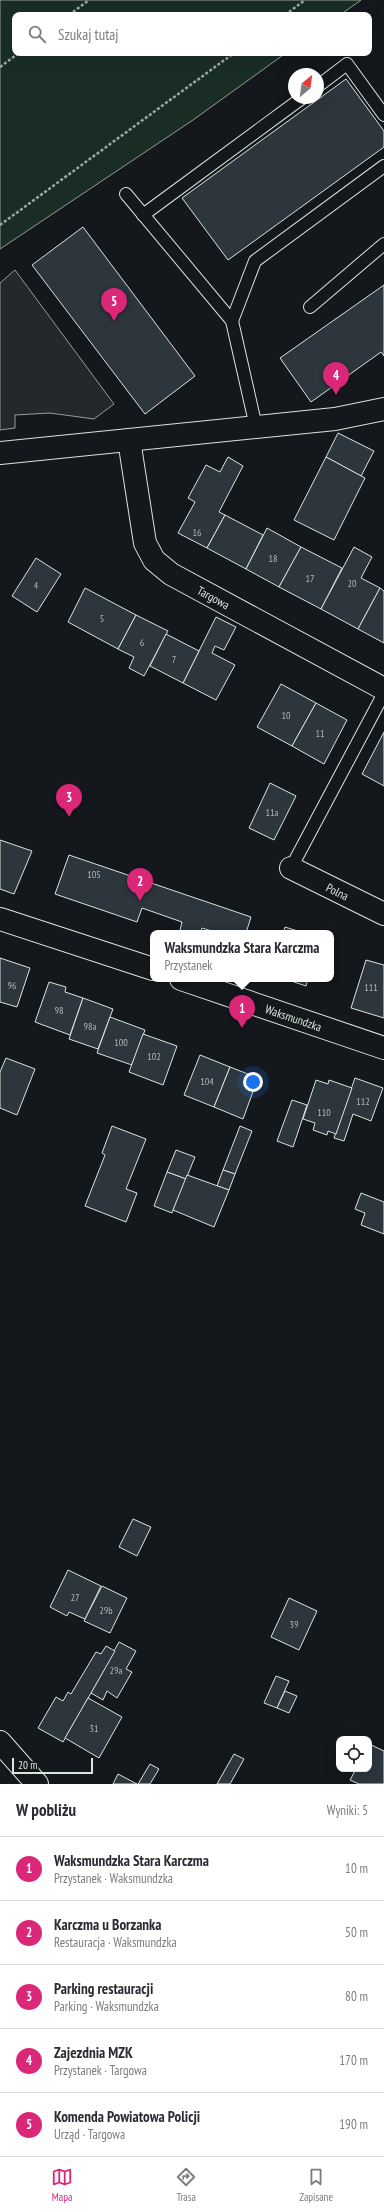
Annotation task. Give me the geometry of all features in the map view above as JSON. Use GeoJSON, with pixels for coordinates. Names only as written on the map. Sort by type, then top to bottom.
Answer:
{"type":"FeatureCollection","features":[{"type":"Feature","properties":{"kind":"street"},"geometry":{"type":"LineString","coordinates":[[0,453],[335,419],[384,409]]}},
{"type":"Feature","properties":{"kind":"street","name":"Targowa"},"geometry":{"type":"LineString","coordinates":[[129,440],[146,543],[154,560],[171,574],[384,689]]}},
{"type":"Feature","properties":{"kind":"street","name":"Polna"},"geometry":{"type":"LineString","coordinates":[[291,868],[384,914]]}},
{"type":"Feature","properties":{"kind":"street"},"geometry":{"type":"LineString","coordinates":[[0,919],[150,968]]}},
{"type":"Feature","properties":{"kind":"street","name":"Waksmundzka"},"geometry":{"type":"LineString","coordinates":[[190,982],[384,1048]]}},
{"type":"Feature","properties":{"kind":"street"},"geometry":{"type":"LineString","coordinates":[[0,1742],[37,1784]]}},
{"type":"Feature","properties":{"kind":"lane"},"geometry":{"type":"LineString","coordinates":[[324,81],[347,64],[384,114]]}},
{"type":"Feature","properties":{"kind":"lane"},"geometry":{"type":"LineString","coordinates":[[143,215],[294,104]]}},
{"type":"Feature","properties":{"kind":"lane"},"geometry":{"type":"LineString","coordinates":[[232,321],[255,261],[384,166]]}},
{"type":"Feature","properties":{"kind":"lane"},"geometry":{"type":"LineString","coordinates":[[126,194],[232,321],[256,427]]}},
{"type":"Feature","properties":{"kind":"lane"},"geometry":{"type":"LineString","coordinates":[[310,307],[384,244]]}},
{"type":"Feature","properties":{"kind":"lane"},"geometry":{"type":"LineString","coordinates":[[291,868],[384,693]]}},
{"type":"Feature","properties":{"kind":"path"},"geometry":{"type":"LineString","coordinates":[[73,12],[89,0]]}},
{"type":"Feature","properties":{"kind":"path"},"geometry":{"type":"LineString","coordinates":[[289,12],[305,0]]}},
{"type":"Feature","properties":{"kind":"path"},"geometry":{"type":"LineString","coordinates":[[0,67],[14,56]]}},
{"type":"Feature","properties":{"kind":"path"},"geometry":{"type":"LineString","coordinates":[[0,225],[230,56]]}},
{"type":"Feature","properties":{"kind":"green space"},"geometry":{"type":"Polygon","coordinates":[[[0,0],[361,0],[344,12],[12,12],[12,56],[282,56],[193,120],[0,249],[0,0]]]}},
{"type":"Feature","properties":{"kind":"shaded area"},"geometry":{"type":"Polygon","coordinates":[[[15,270],[114,404],[94,419],[50,413],[15,415],[15,428],[0,430],[0,283],[15,270]]]}},
{"type":"Feature","properties":{"kind":"building"},"geometry":{"type":"Polygon","coordinates":[[[346,79],[384,131],[384,147],[228,260],[182,198],[312,104],[324,104],[324,95],[346,79]]]}},
{"type":"Feature","properties":{"kind":"building"},"geometry":{"type":"Polygon","coordinates":[[[83,227],[195,376],[145,414],[32,265],[83,227]]]}},
{"type":"Feature","properties":{"kind":"building"},"geometry":{"type":"Polygon","coordinates":[[[384,285],[384,356],[381,352],[311,402],[280,358],[384,285]]]}},
{"type":"Feature","properties":{"kind":"building"},"geometry":{"type":"Polygon","coordinates":[[[338,433],[374,451],[361,476],[326,457],[338,433]]]}},
{"type":"Feature","properties":{"kind":"building"},"geometry":{"type":"Polygon","coordinates":[[[228,457],[243,466],[219,512],[225,515],[207,548],[178,533],[195,502],[188,498],[206,465],[220,472],[228,457]]]}},
{"type":"Feature","properties":{"kind":"building"},"geometry":{"type":"Polygon","coordinates":[[[326,457],[365,478],[334,540],[294,520],[326,457]]]}},
{"type":"Feature","properties":{"kind":"building"},"geometry":{"type":"Polygon","coordinates":[[[225,515],[263,535],[246,569],[207,548],[225,515]]]}},
{"type":"Feature","properties":{"kind":"building"},"geometry":{"type":"Polygon","coordinates":[[[267,528],[301,547],[279,587],[246,569],[267,528]]]}},
{"type":"Feature","properties":{"kind":"building"},"geometry":{"type":"Polygon","coordinates":[[[301,547],[342,568],[321,609],[279,587],[301,547]]]}},
{"type":"Feature","properties":{"kind":"building"},"geometry":{"type":"Polygon","coordinates":[[[354,547],[372,557],[361,578],[380,588],[358,629],[321,609],[354,547]]]}},
{"type":"Feature","properties":{"kind":"building"},"geometry":{"type":"Polygon","coordinates":[[[36,558],[61,574],[37,612],[12,596],[36,558]]]}},
{"type":"Feature","properties":{"kind":"building"},"geometry":{"type":"Polygon","coordinates":[[[85,588],[136,615],[118,649],[68,622],[85,588]]]}},
{"type":"Feature","properties":{"kind":"building"},"geometry":{"type":"Polygon","coordinates":[[[380,588],[384,591],[384,643],[358,629],[380,588]]]}},
{"type":"Feature","properties":{"kind":"building"},"geometry":{"type":"Polygon","coordinates":[[[136,615],[168,631],[144,676],[129,668],[134,657],[118,649],[136,615]]]}},
{"type":"Feature","properties":{"kind":"building"},"geometry":{"type":"Polygon","coordinates":[[[216,617],[236,627],[224,650],[215,646],[212,653],[235,665],[216,700],[183,683],[216,617]]]}},
{"type":"Feature","properties":{"kind":"building"},"geometry":{"type":"Polygon","coordinates":[[[166,634],[199,651],[183,683],[150,666],[166,634]]]}},
{"type":"Feature","properties":{"kind":"building"},"geometry":{"type":"Polygon","coordinates":[[[281,684],[316,703],[292,746],[257,727],[281,684]]]}},
{"type":"Feature","properties":{"kind":"building"},"geometry":{"type":"Polygon","coordinates":[[[316,703],[347,720],[324,764],[292,746],[316,703]]]}},
{"type":"Feature","properties":{"kind":"building"},"geometry":{"type":"Polygon","coordinates":[[[384,732],[384,786],[362,774],[384,732]]]}},
{"type":"Feature","properties":{"kind":"building"},"geometry":{"type":"Polygon","coordinates":[[[270,783],[296,796],[274,840],[249,828],[270,783]]]}},
{"type":"Feature","properties":{"kind":"building"},"geometry":{"type":"Polygon","coordinates":[[[0,840],[32,851],[14,894],[0,889],[0,840]]]}},
{"type":"Feature","properties":{"kind":"building"},"geometry":{"type":"Polygon","coordinates":[[[69,855],[251,917],[247,930],[208,930],[202,928],[201,930],[180,930],[182,922],[142,908],[137,922],[55,894],[69,855]]]}},
{"type":"Feature","properties":{"kind":"building"},"geometry":{"type":"Polygon","coordinates":[[[285,927],[294,930],[284,930],[285,927]]]}},
{"type":"Feature","properties":{"kind":"building"},"geometry":{"type":"Polygon","coordinates":[[[0,958],[30,968],[17,1007],[0,1002],[0,958]]]}},
{"type":"Feature","properties":{"kind":"building"},"geometry":{"type":"Polygon","coordinates":[[[366,960],[384,965],[384,1018],[351,1008],[366,960]]]}},
{"type":"Feature","properties":{"kind":"building"},"geometry":{"type":"Polygon","coordinates":[[[49,982],[66,987],[65,992],[83,998],[70,1035],[35,1022],[49,982]]]}},
{"type":"Feature","properties":{"kind":"building"},"geometry":{"type":"Polygon","coordinates":[[[294,982],[307,982],[306,986],[294,982]]]}},
{"type":"Feature","properties":{"kind":"building"},"geometry":{"type":"Polygon","coordinates":[[[83,998],[113,1009],[98,1049],[69,1039],[83,998]]]}},
{"type":"Feature","properties":{"kind":"building"},"geometry":{"type":"Polygon","coordinates":[[[110,1017],[145,1030],[132,1065],[97,1053],[110,1017]]]}},
{"type":"Feature","properties":{"kind":"building"},"geometry":{"type":"Polygon","coordinates":[[[143,1034],[177,1046],[163,1085],[129,1072],[143,1034]]]}},
{"type":"Feature","properties":{"kind":"building"},"geometry":{"type":"Polygon","coordinates":[[[200,1055],[230,1067],[214,1107],[184,1095],[200,1055]]]}},
{"type":"Feature","properties":{"kind":"building"},"geometry":{"type":"Polygon","coordinates":[[[6,1058],[35,1069],[17,1115],[0,1108],[0,1072],[6,1058]]]}},
{"type":"Feature","properties":{"kind":"building"},"geometry":{"type":"Polygon","coordinates":[[[230,1067],[258,1078],[243,1119],[214,1107],[230,1067]]]}},
{"type":"Feature","properties":{"kind":"building"},"geometry":{"type":"Polygon","coordinates":[[[355,1078],[383,1088],[371,1121],[353,1114],[344,1141],[334,1138],[355,1078]]]}},
{"type":"Feature","properties":{"kind":"building"},"geometry":{"type":"Polygon","coordinates":[[[316,1080],[328,1084],[329,1080],[352,1088],[336,1134],[328,1131],[327,1135],[313,1130],[315,1123],[303,1119],[316,1080]]]}},
{"type":"Feature","properties":{"kind":"building"},"geometry":{"type":"Polygon","coordinates":[[[292,1100],[307,1105],[293,1147],[277,1141],[292,1100]]]}},
{"type":"Feature","properties":{"kind":"building"},"geometry":{"type":"Polygon","coordinates":[[[112,1126],[146,1139],[126,1189],[137,1193],[126,1222],[85,1206],[105,1155],[102,1153],[112,1126]]]}},
{"type":"Feature","properties":{"kind":"building"},"geometry":{"type":"Polygon","coordinates":[[[240,1126],[252,1131],[235,1174],[223,1170],[240,1126]]]}},
{"type":"Feature","properties":{"kind":"building"},"geometry":{"type":"Polygon","coordinates":[[[176,1150],[195,1157],[186,1179],[167,1172],[176,1150]]]}},
{"type":"Feature","properties":{"kind":"building"},"geometry":{"type":"Polygon","coordinates":[[[223,1170],[235,1174],[229,1190],[217,1186],[223,1170]]]}},
{"type":"Feature","properties":{"kind":"building"},"geometry":{"type":"Polygon","coordinates":[[[167,1172],[186,1179],[172,1213],[154,1206],[167,1172]]]}},
{"type":"Feature","properties":{"kind":"building"},"geometry":{"type":"Polygon","coordinates":[[[187,1175],[229,1190],[214,1227],[173,1210],[187,1175]]]}},
{"type":"Feature","properties":{"kind":"building"},"geometry":{"type":"Polygon","coordinates":[[[361,1193],[384,1202],[384,1234],[361,1225],[365,1213],[355,1209],[361,1193]]]}},
{"type":"Feature","properties":{"kind":"building"},"geometry":{"type":"Polygon","coordinates":[[[133,1519],[151,1527],[137,1556],[119,1547],[133,1519]]]}},
{"type":"Feature","properties":{"kind":"building"},"geometry":{"type":"Polygon","coordinates":[[[68,1570],[101,1586],[85,1619],[69,1612],[67,1616],[50,1607],[68,1570]]]}},
{"type":"Feature","properties":{"kind":"building"},"geometry":{"type":"Polygon","coordinates":[[[102,1586],[127,1598],[110,1633],[84,1621],[102,1586]]]}},
{"type":"Feature","properties":{"kind":"building"},"geometry":{"type":"Polygon","coordinates":[[[289,1598],[317,1611],[299,1650],[271,1637],[289,1598]]]}},
{"type":"Feature","properties":{"kind":"building"},"geometry":{"type":"Polygon","coordinates":[[[119,1642],[136,1651],[126,1669],[132,1672],[117,1698],[107,1691],[103,1700],[91,1693],[119,1642]]]}},
{"type":"Feature","properties":{"kind":"building"},"geometry":{"type":"Polygon","coordinates":[[[106,1646],[115,1651],[63,1742],[38,1728],[56,1697],[63,1701],[68,1692],[71,1694],[96,1652],[101,1654],[106,1646]]]}},
{"type":"Feature","properties":{"kind":"building"},"geometry":{"type":"Polygon","coordinates":[[[276,1676],[289,1681],[277,1708],[264,1703],[276,1676]]]}},
{"type":"Feature","properties":{"kind":"building"},"geometry":{"type":"Polygon","coordinates":[[[285,1691],[297,1696],[289,1713],[277,1708],[285,1691]]]}},
{"type":"Feature","properties":{"kind":"building"},"geometry":{"type":"Polygon","coordinates":[[[88,1698],[122,1717],[99,1758],[65,1738],[88,1698]]]}},
{"type":"Feature","properties":{"kind":"building"},"geometry":{"type":"Polygon","coordinates":[[[372,1745],[384,1751],[384,1784],[359,1784],[350,1780],[354,1772],[372,1772],[372,1745]]]}},
{"type":"Feature","properties":{"kind":"building"},"geometry":{"type":"Polygon","coordinates":[[[234,1754],[244,1759],[230,1784],[217,1784],[234,1754]]]}},
{"type":"Feature","properties":{"kind":"building"},"geometry":{"type":"Polygon","coordinates":[[[150,1764],[159,1769],[150,1784],[138,1784],[150,1764]]]}},
{"type":"Feature","properties":{"kind":"building"},"geometry":{"type":"Polygon","coordinates":[[[118,1774],[137,1784],[113,1784],[118,1774]]]}},
{"type":"Feature","properties":{"kind":"place","name":"Komenda Powiatowa Policji"},"geometry":{"type":"Point","coordinates":[114,321]}},
{"type":"Feature","properties":{"kind":"place","name":"Zajezdnia MZK"},"geometry":{"type":"Point","coordinates":[336,395]}},
{"type":"Feature","properties":{"kind":"place","name":"Parking restauracji"},"geometry":{"type":"Point","coordinates":[69,817]}},
{"type":"Feature","properties":{"kind":"place","name":"Karczma u Borzanka"},"geometry":{"type":"Point","coordinates":[140,901]}},
{"type":"Feature","properties":{"kind":"place","name":"Waksmundzka Stara Karczma"},"geometry":{"type":"Point","coordinates":[242,1028]}}]}
